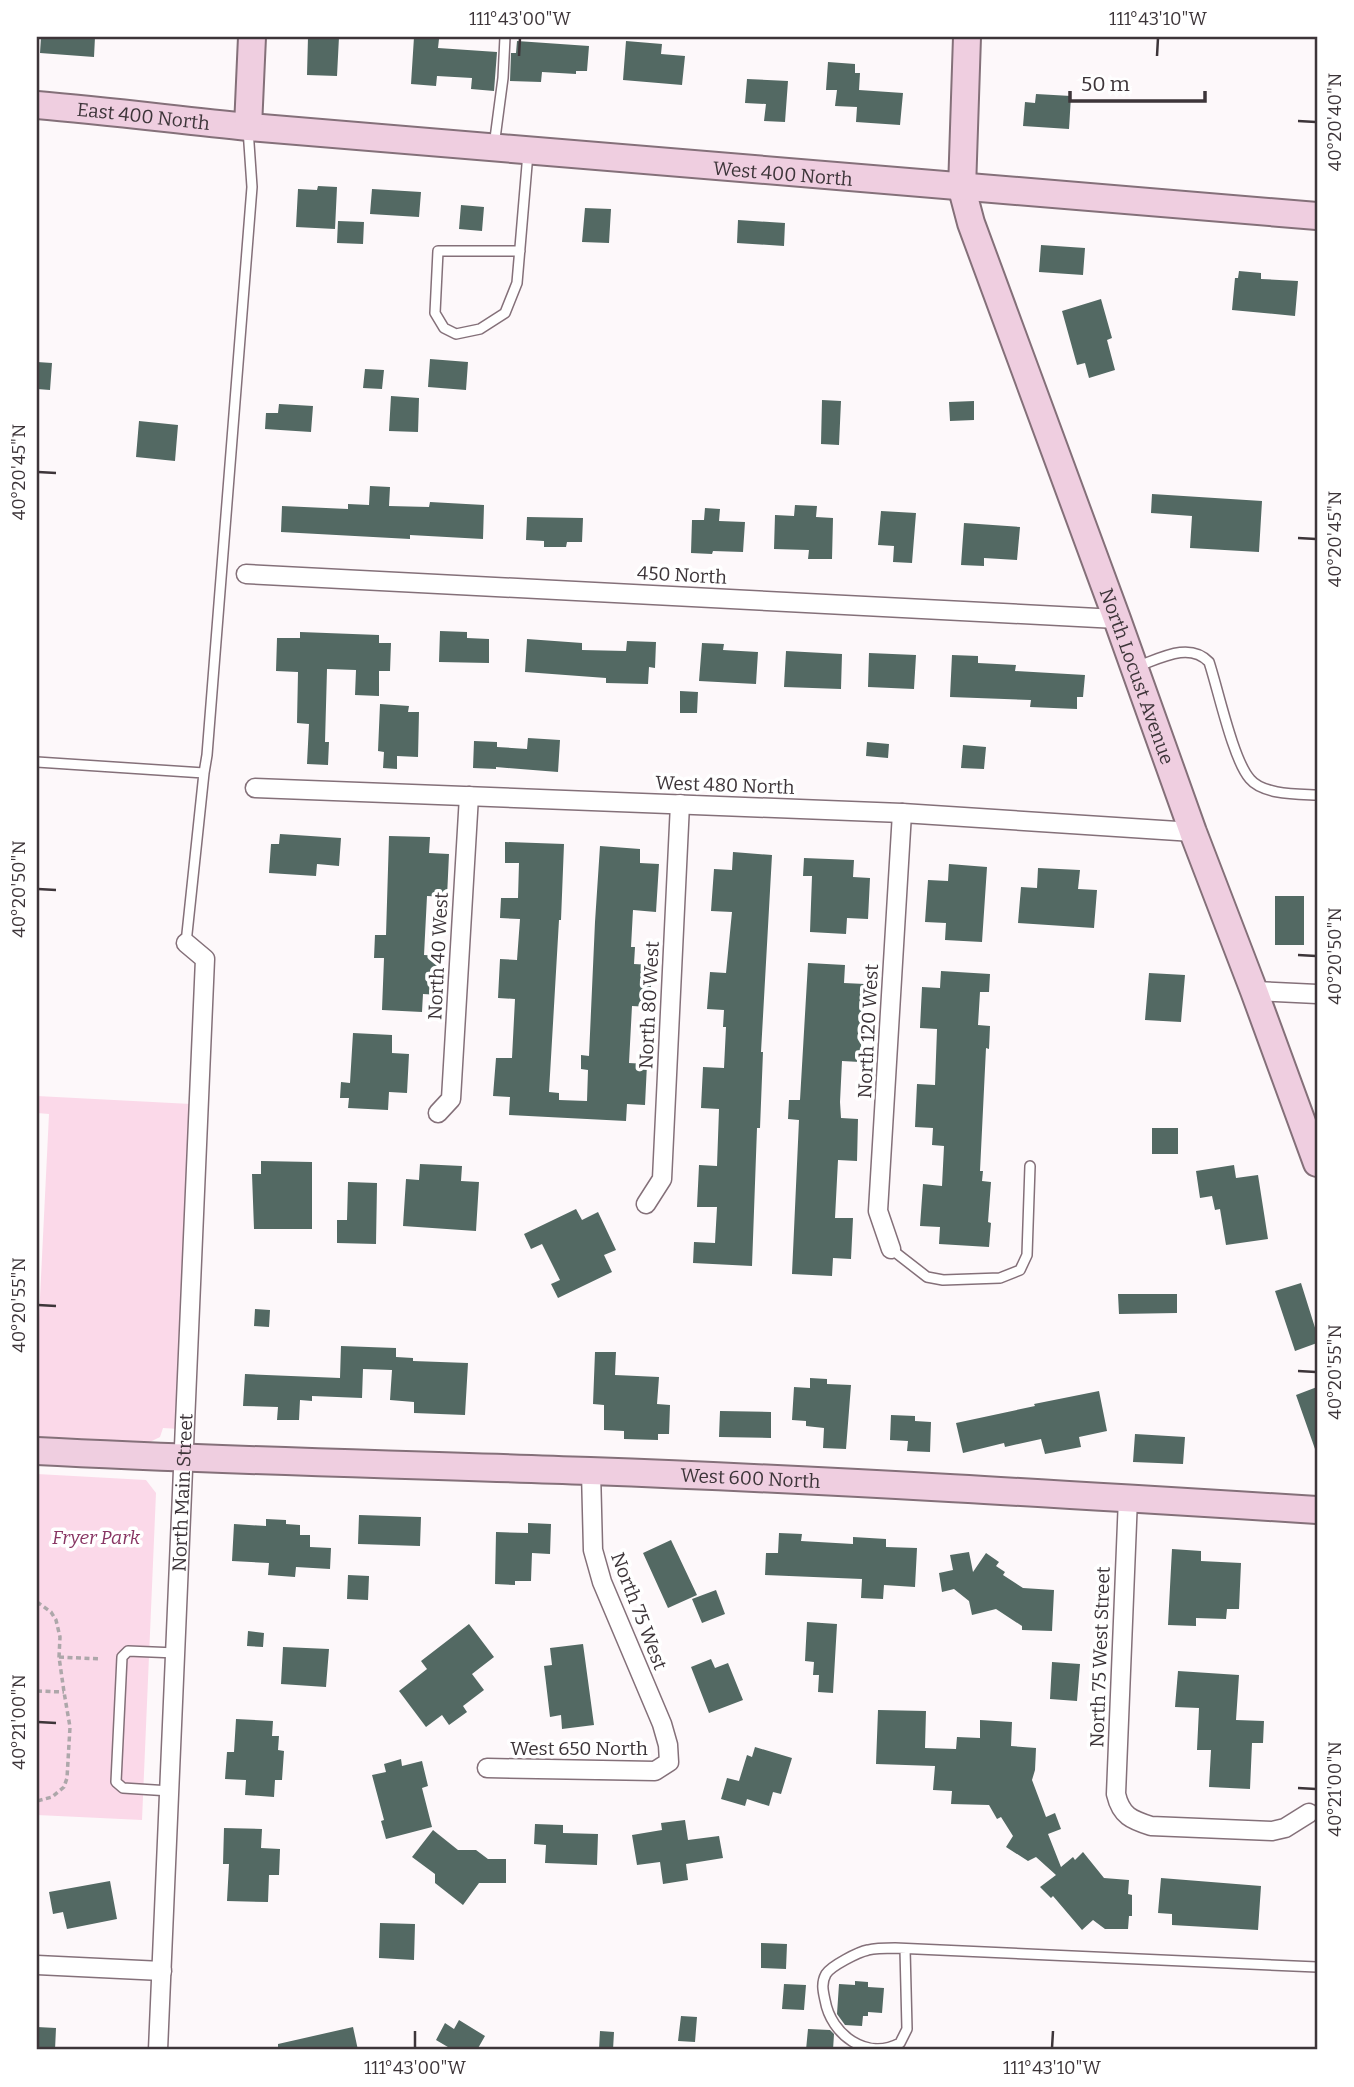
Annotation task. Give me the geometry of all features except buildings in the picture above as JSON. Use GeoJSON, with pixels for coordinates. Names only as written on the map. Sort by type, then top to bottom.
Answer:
{"type":"FeatureCollection","features":[{"type":"Feature","properties":{"kind":"street"},"geometry":{"type":"LineString","coordinates":[[248,127],[252,37]]}},
{"type":"Feature","properties":{"kind":"street","name":"North Locust Avenue"},"geometry":{"type":"LineString","coordinates":[[967,37],[962,188],[971,223],[1317,1163]]}},
{"type":"Feature","properties":{"kind":"street","name":"East 400 North"},"geometry":{"type":"LineString","coordinates":[[37,105],[248,127]]}},
{"type":"Feature","properties":{"kind":"street","name":"West 400 North"},"geometry":{"type":"LineString","coordinates":[[248,127],[1317,216]]}},
{"type":"Feature","properties":{"kind":"street","name":"450 North"},"geometry":{"type":"LineString","coordinates":[[246,574],[1117,619]]}},
{"type":"Feature","properties":{"kind":"street","name":"West 480 North"},"geometry":{"type":"LineString","coordinates":[[255,788],[902,813],[1193,832]]}},
{"type":"Feature","properties":{"kind":"street","name":"North 40 West"},"geometry":{"type":"LineString","coordinates":[[438,1113],[451,1099],[469,796]]}},
{"type":"Feature","properties":{"kind":"street","name":"North 80 West"},"geometry":{"type":"LineString","coordinates":[[646,1204],[662,1179],[680,804]]}},
{"type":"Feature","properties":{"kind":"street","name":"North 120 West"},"geometry":{"type":"LineString","coordinates":[[891,1249],[878,1211],[902,813]]}},
{"type":"Feature","properties":{"kind":"street","name":"North Main Street"},"geometry":{"type":"LineString","coordinates":[[158,2050],[205,959],[186,943]]}},
{"type":"Feature","properties":{"kind":"street"},"geometry":{"type":"LineString","coordinates":[[1254,991],[1317,993]]}},
{"type":"Feature","properties":{"kind":"street","name":"West 600 North"},"geometry":{"type":"LineString","coordinates":[[37,1451],[185,1459],[591,1471],[1317,1510]]}},
{"type":"Feature","properties":{"kind":"street","name":"North 75 West"},"geometry":{"type":"LineString","coordinates":[[591,1471],[593,1550],[602,1582],[662,1724],[669,1762]]}},
{"type":"Feature","properties":{"kind":"street","name":"North 75 West Street"},"geometry":{"type":"LineString","coordinates":[[1128,1498],[1116,1794],[1119,1807],[1138,1822],[1151,1826],[1272,1831],[1285,1828],[1309,1813]]}},
{"type":"Feature","properties":{"kind":"street","name":"West 650 North"},"geometry":{"type":"LineString","coordinates":[[487,1768],[655,1771],[669,1762]]}},
{"type":"Feature","properties":{"kind":"street"},"geometry":{"type":"LineString","coordinates":[[37,1965],[162,1971]]}},
{"type":"Feature","properties":{"kind":"lane"},"geometry":{"type":"LineString","coordinates":[[494,148],[505,37]]}},
{"type":"Feature","properties":{"kind":"lane"},"geometry":{"type":"LineString","coordinates":[[186,943],[209,727],[252,187],[248,127]]}},
{"type":"Feature","properties":{"kind":"lane"},"geometry":{"type":"LineString","coordinates":[[520,251],[438,251],[435,313],[444,328],[456,334],[480,329],[505,313],[517,283],[520,251],[528,151]]}},
{"type":"Feature","properties":{"kind":"lane"},"geometry":{"type":"LineString","coordinates":[[1134,667],[1183,652],[1195,652],[1204,657],[1209,662],[1238,755],[1251,781],[1271,791],[1317,795]]}},
{"type":"Feature","properties":{"kind":"lane"},"geometry":{"type":"LineString","coordinates":[[37,762],[204,773]]}},
{"type":"Feature","properties":{"kind":"lane"},"geometry":{"type":"LineString","coordinates":[[891,1249],[927,1277],[943,1280],[1000,1278],[1020,1269],[1027,1255],[1030,1166]]}},
{"type":"Feature","properties":{"kind":"lane"},"geometry":{"type":"LineString","coordinates":[[170,1791],[123,1788],[116,1782],[122,1657],[128,1651],[176,1653]]}},
{"type":"Feature","properties":{"kind":"lane"},"geometry":{"type":"LineString","coordinates":[[905,1949],[907,2029],[900,2043],[883,2050],[858,2046],[838,2029],[827,2010],[822,1985],[827,1972],[867,1950],[895,1948],[1317,1967]]}},
{"type":"Feature","properties":{"kind":"path"},"geometry":{"type":"LineString","coordinates":[[37,1602],[51,1612],[56,1620],[70,1727],[64,1787],[52,1797],[37,1801]]}},
{"type":"Feature","properties":{"kind":"path"},"geometry":{"type":"LineString","coordinates":[[59,1657],[101,1659]]}},
{"type":"Feature","properties":{"kind":"path"},"geometry":{"type":"LineString","coordinates":[[37,1691],[64,1692]]}},
{"type":"Feature","properties":{"kind":"green space"},"geometry":{"type":"Polygon","coordinates":[[[37,1096],[191,1104],[179,1429],[163,1428],[160,1437],[150,1442],[37,1438],[37,1359],[49,1114],[37,1113],[37,1096]]]}},
{"type":"Feature","properties":{"kind":"green space","name":"Fryer Park"},"geometry":{"type":"Polygon","coordinates":[[[37,1474],[146,1480],[156,1493],[142,1820],[37,1815],[37,1474]]]}}]}
